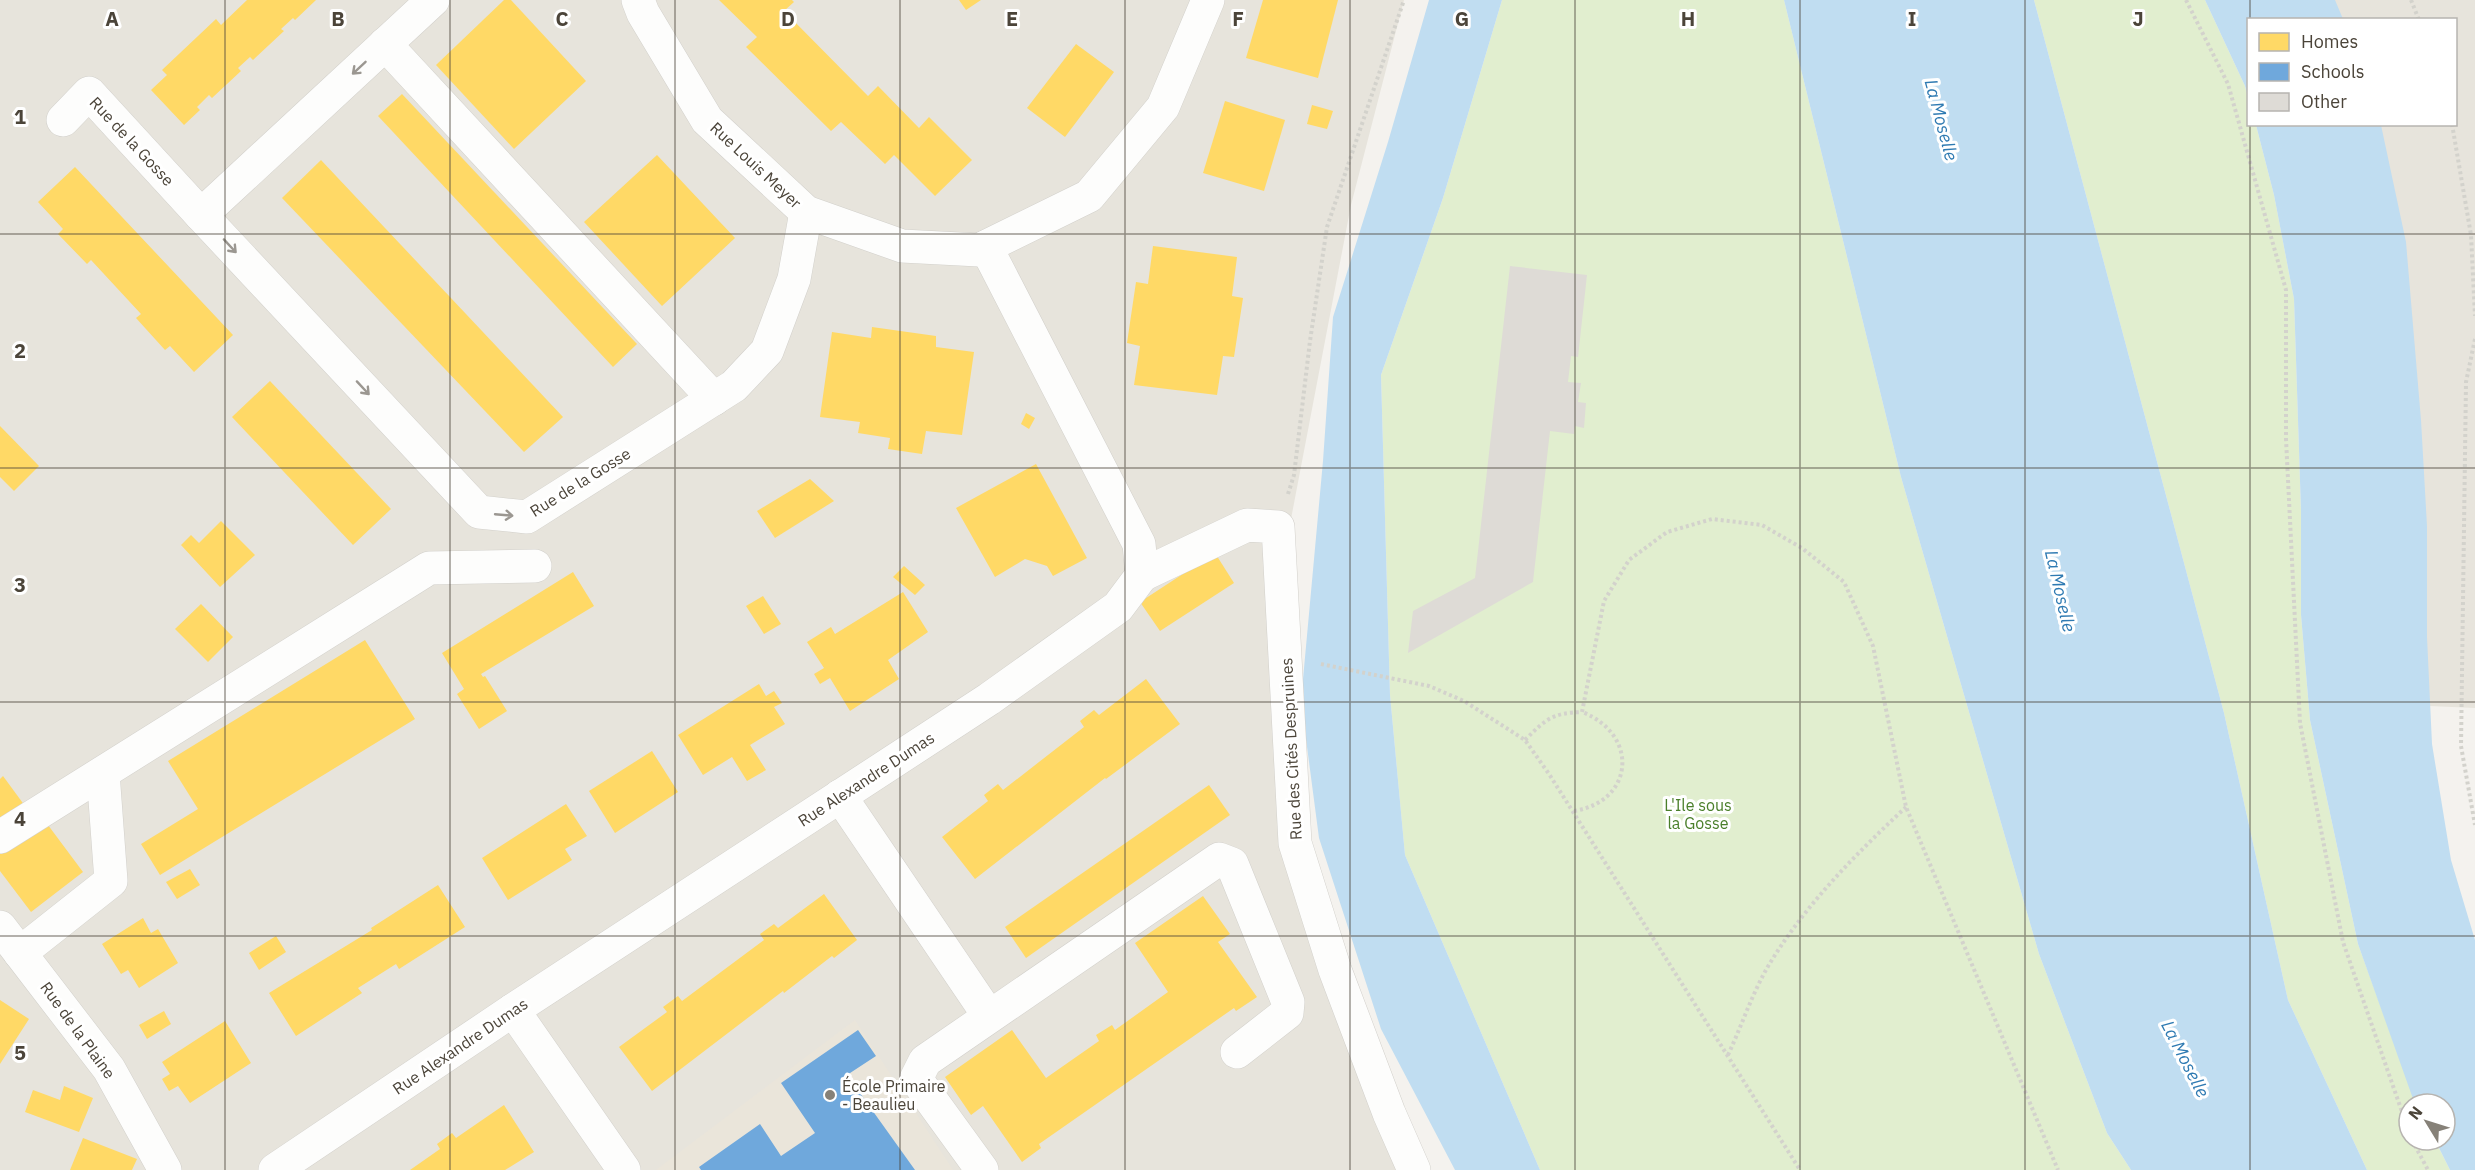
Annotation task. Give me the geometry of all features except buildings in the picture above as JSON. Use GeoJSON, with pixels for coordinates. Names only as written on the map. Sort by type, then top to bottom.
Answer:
{"type":"FeatureCollection","features":[{"type":"Feature","properties":{"kind":"street"},"geometry":{"type":"LineString","coordinates":[[201,215],[433,0]]}},
{"type":"Feature","properties":{"kind":"street","name":"Rue Louis Meyer"},"geometry":{"type":"LineString","coordinates":[[638,0],[643,13],[707,120],[806,213],[902,246],[979,250],[1089,196],[1163,107],[1208,0]]}},
{"type":"Feature","properties":{"kind":"street"},"geometry":{"type":"LineString","coordinates":[[386,44],[714,399]]}},
{"type":"Feature","properties":{"kind":"street","name":"Rue de la Gosse"},"geometry":{"type":"LineString","coordinates":[[63,120],[89,93],[479,512],[527,517],[734,386],[767,351],[794,279],[806,213]]}},
{"type":"Feature","properties":{"kind":"street"},"geometry":{"type":"LineString","coordinates":[[986,248],[1139,544],[1142,575],[1246,525],[1278,526]]}},
{"type":"Feature","properties":{"kind":"street","name":"Rue des Cités Despruines"},"geometry":{"type":"LineString","coordinates":[[1278,526],[1295,843],[1335,970],[1389,1113],[1414,1170]]}},
{"type":"Feature","properties":{"kind":"street"},"geometry":{"type":"LineString","coordinates":[[0,837],[429,568],[535,566]]}},
{"type":"Feature","properties":{"kind":"street","name":"Rue Alexandre Dumas"},"geometry":{"type":"LineString","coordinates":[[275,1170],[513,1010],[989,699],[1118,607],[1142,575]]}},
{"type":"Feature","properties":{"kind":"street"},"geometry":{"type":"LineString","coordinates":[[20,953],[111,881],[103,773]]}},
{"type":"Feature","properties":{"kind":"street"},"geometry":{"type":"LineString","coordinates":[[840,796],[989,1016]]}},
{"type":"Feature","properties":{"kind":"street"},"geometry":{"type":"LineString","coordinates":[[982,1170],[916,1079],[925,1061],[1219,859],[1232,864],[1288,1002],[1287,1013],[1237,1052]]}},
{"type":"Feature","properties":{"kind":"street","name":"Rue de la Plaine"},"geometry":{"type":"LineString","coordinates":[[0,927],[109,1069],[165,1170]]}},
{"type":"Feature","properties":{"kind":"street"},"geometry":{"type":"LineString","coordinates":[[513,1010],[624,1170]]}},
{"type":"Feature","properties":{"kind":"path"},"geometry":{"type":"LineString","coordinates":[[1278,526],[1294,475],[1310,341],[1327,227],[1404,0]]}},
{"type":"Feature","properties":{"kind":"path"},"geometry":{"type":"LineString","coordinates":[[2186,0],[2228,84],[2286,290],[2286,439],[2300,723],[2343,942],[2397,1097]]}},
{"type":"Feature","properties":{"kind":"path"},"geometry":{"type":"LineString","coordinates":[[2411,0],[2418,18]]}},
{"type":"Feature","properties":{"kind":"path"},"geometry":{"type":"LineString","coordinates":[[2452,126],[2471,235],[2475,316]]}},
{"type":"Feature","properties":{"kind":"path"},"geometry":{"type":"LineString","coordinates":[[2475,339],[2466,382],[2462,746],[2475,825]]}},
{"type":"Feature","properties":{"kind":"path"},"geometry":{"type":"LineString","coordinates":[[1582,712],[1604,601],[1629,560],[1668,532],[1712,519],[1762,525],[1802,548],[1844,582],[1873,646],[1906,807],[2058,1170]]}},
{"type":"Feature","properties":{"kind":"path"},"geometry":{"type":"LineString","coordinates":[[1285,656],[1429,686],[1464,701],[1525,740],[1800,1170]]}},
{"type":"Feature","properties":{"kind":"path"},"geometry":{"type":"LineString","coordinates":[[1525,740],[1539,726],[1559,713],[1582,712],[1598,718],[1611,729],[1619,744],[1622,762],[1620,777],[1613,790],[1602,802],[1589,809],[1573,812]]}},
{"type":"Feature","properties":{"kind":"path"},"geometry":{"type":"LineString","coordinates":[[1728,1056],[1769,965],[1805,911],[1857,852],[1906,807]]}},
{"type":"Feature","properties":{"kind":"path"},"geometry":{"type":"LineString","coordinates":[[2418,1152],[2428,1170]]}},
{"type":"Feature","properties":{"kind":"shaded area"},"geometry":{"type":"Polygon","coordinates":[[[0,0],[1404,0],[1351,205],[1278,587],[1282,793],[1417,1170],[0,1170],[0,0]]]}},
{"type":"Feature","properties":{"kind":"shaded area"},"geometry":{"type":"Polygon","coordinates":[[[2270,0],[2475,0],[2475,708],[2361,703],[2313,126],[2457,126],[2457,18],[2278,18],[2270,0]]]}},
{"type":"Feature","properties":{"kind":"shaded area","name":"École Primaire - Beaulieu"},"geometry":{"type":"Polygon","coordinates":[[[855,1020],[953,1170],[656,1170],[855,1020]]]}},
{"type":"Feature","properties":{"kind":"green space","name":"L'Ile sous la Gosse"},"geometry":{"type":"Polygon","coordinates":[[[1502,0],[1784,0],[1901,477],[2039,954],[2107,1133],[2131,1170],[1540,1170],[1405,855],[1390,695],[1381,375],[1443,198],[1502,0]]]}},
{"type":"Feature","properties":{"kind":"green space"},"geometry":{"type":"Polygon","coordinates":[[[2034,0],[2205,0],[2245,86],[2247,126],[2256,126],[2274,195],[2294,299],[2301,511],[2301,615],[2310,720],[2358,944],[2412,1092],[2397,1092],[2397,1152],[2441,1152],[2450,1170],[2367,1170],[2288,1000],[2224,713],[2034,0]]]}},
{"type":"Feature","properties":{"kind":"water"},"geometry":{"type":"Polygon","coordinates":[[[1429,0],[1502,0],[1443,198],[1381,375],[1390,695],[1405,855],[1540,1170],[1455,1170],[1381,1029],[1319,838],[1301,701],[1323,461],[1333,317],[1388,142],[1429,0]]]}},
{"type":"Feature","properties":{"kind":"water","name":"La Moselle"},"geometry":{"type":"Polygon","coordinates":[[[1784,0],[2034,0],[2224,713],[2288,1000],[2367,1170],[2131,1170],[2107,1133],[2039,954],[1901,477],[1784,0]]]}},
{"type":"Feature","properties":{"kind":"water"},"geometry":{"type":"Polygon","coordinates":[[[2205,0],[2335,0],[2343,18],[2247,18],[2247,93],[2205,0]]]}},
{"type":"Feature","properties":{"kind":"water"},"geometry":{"type":"Polygon","coordinates":[[[2256,126],[2381,126],[2406,242],[2421,420],[2427,526],[2427,637],[2432,744],[2451,860],[2475,940],[2475,1170],[2450,1170],[2441,1152],[2457,1152],[2457,1092],[2411,1092],[2358,944],[2310,720],[2301,615],[2301,511],[2294,299],[2274,195],[2256,126]]]}},
{"type":"Feature","properties":{"kind":"place","name":"École Primaire - Beaulieu"},"geometry":{"type":"Point","coordinates":[830,1095]}}]}
